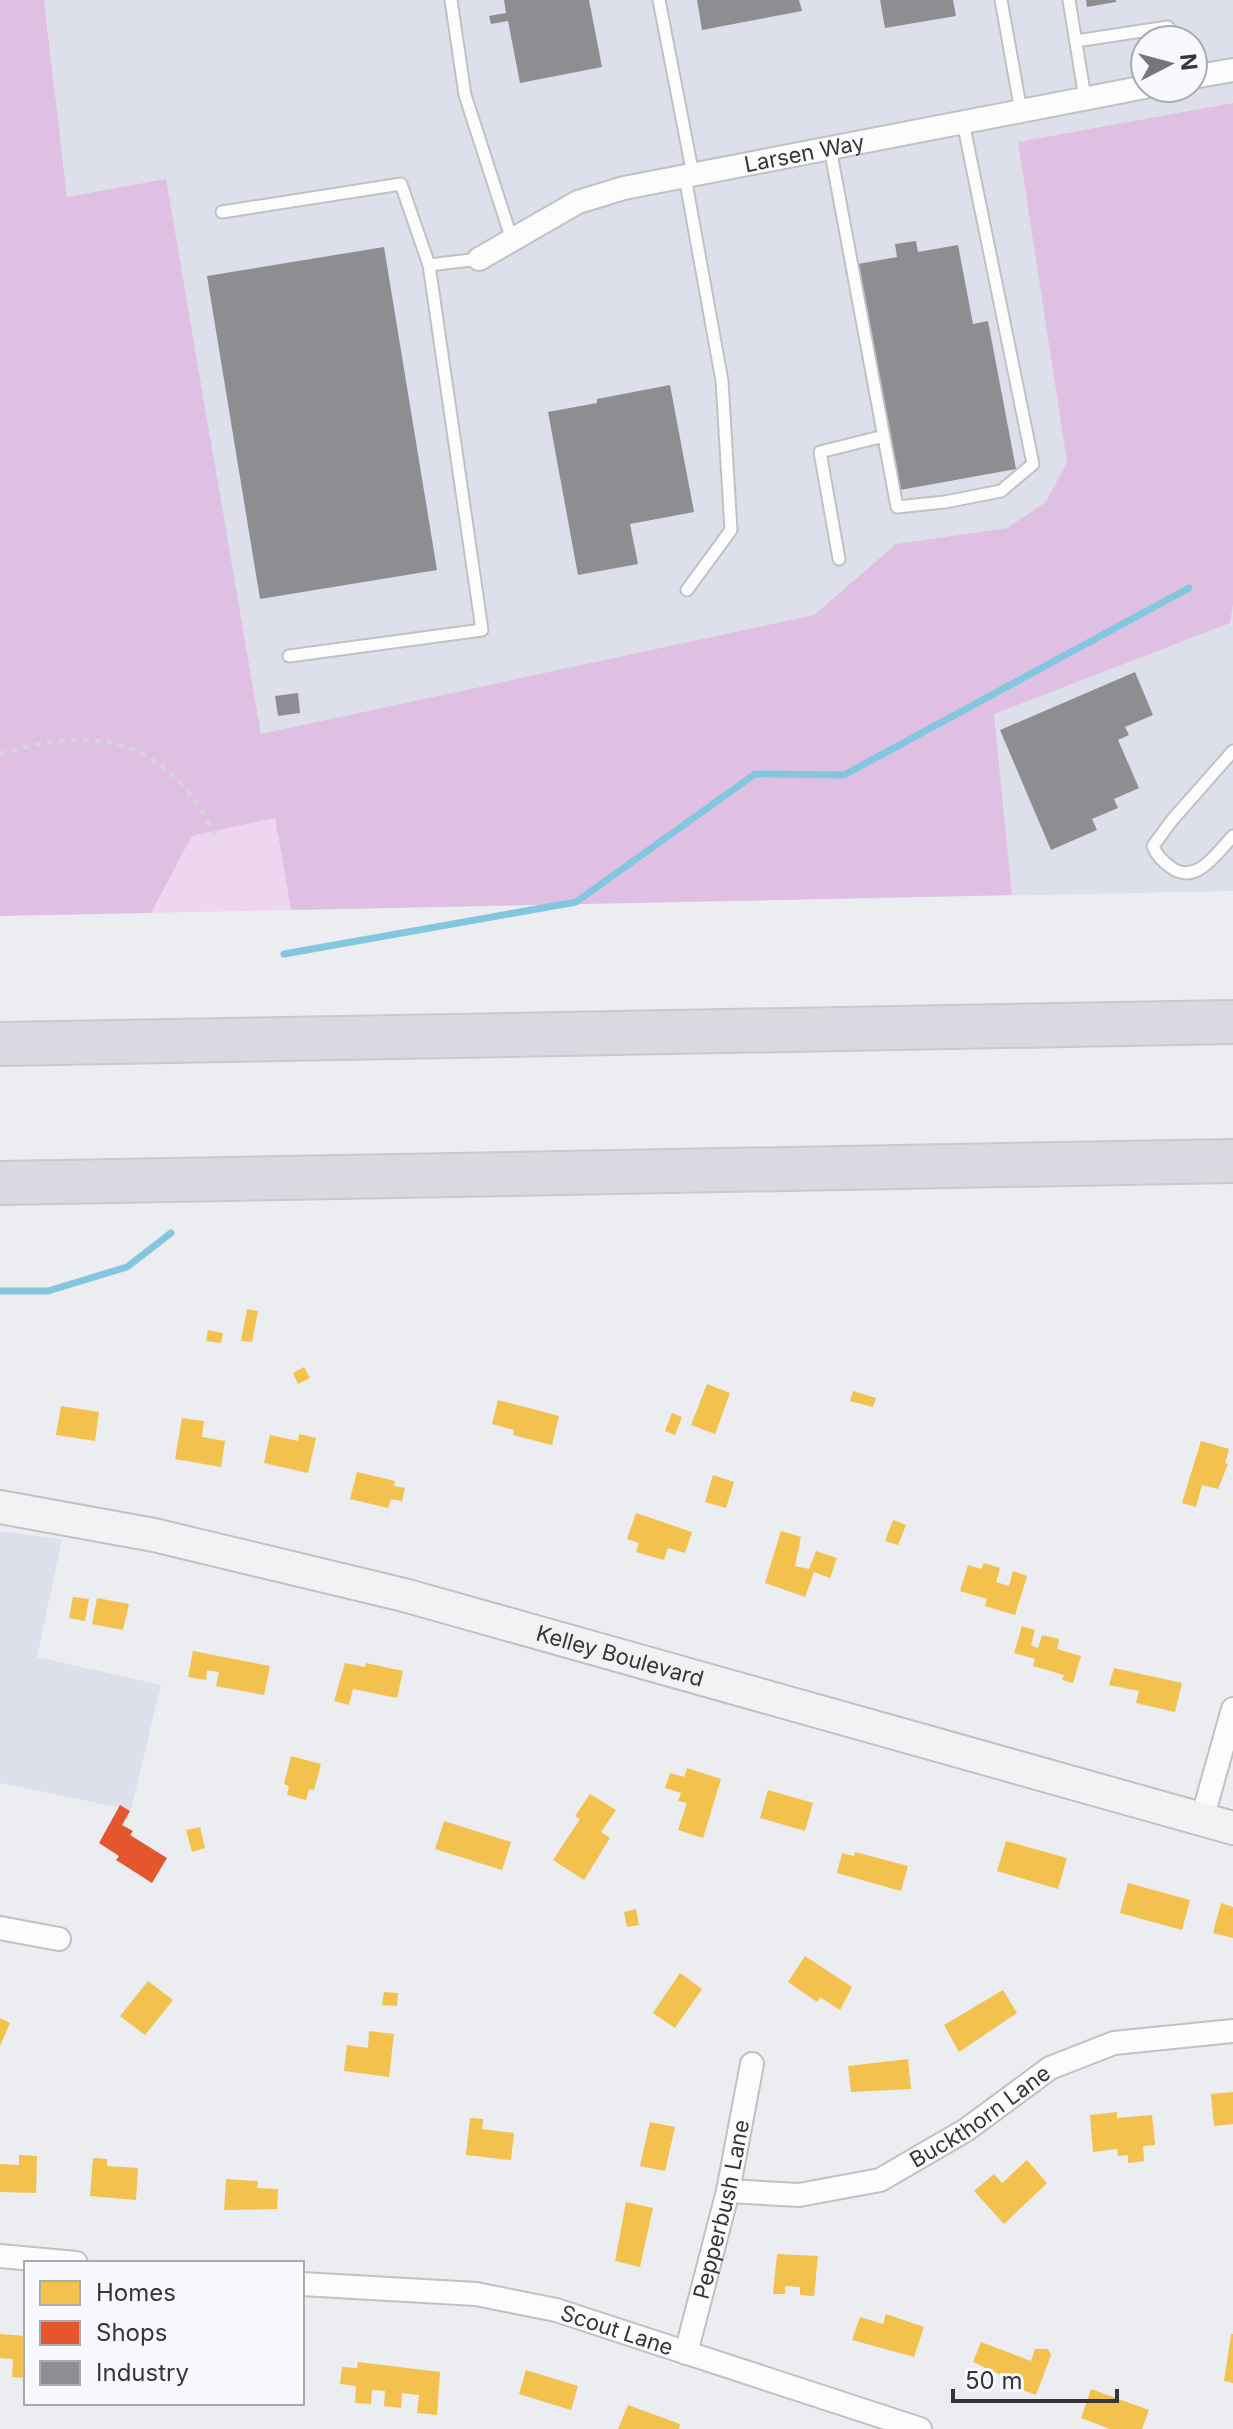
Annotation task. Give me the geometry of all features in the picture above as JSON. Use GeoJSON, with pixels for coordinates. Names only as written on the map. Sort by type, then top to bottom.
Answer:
{"type":"FeatureCollection","features":[{"type":"Feature","properties":{"kind":"highway"},"geometry":{"type":"LineString","coordinates":[[0,1044],[1233,1022]]}},
{"type":"Feature","properties":{"kind":"highway"},"geometry":{"type":"LineString","coordinates":[[0,1183],[1233,1161]]}},
{"type":"Feature","properties":{"kind":"main road","name":"Kelley Boulevard"},"geometry":{"type":"LineString","coordinates":[[0,1507],[154,1535],[404,1595],[1233,1828]]}},
{"type":"Feature","properties":{"kind":"street"},"geometry":{"type":"LineString","coordinates":[[1209,74],[1233,70]]}},
{"type":"Feature","properties":{"kind":"street","name":"Larsen Way"},"geometry":{"type":"LineString","coordinates":[[479,259],[578,202],[689,176],[1129,90]]}},
{"type":"Feature","properties":{"kind":"street"},"geometry":{"type":"LineString","coordinates":[[1202,1819],[1233,1709]]}},
{"type":"Feature","properties":{"kind":"street"},"geometry":{"type":"LineString","coordinates":[[0,1928],[59,1939]]}},
{"type":"Feature","properties":{"kind":"street","name":"Buckthorn Lane"},"geometry":{"type":"LineString","coordinates":[[728,2191],[799,2195],[880,2180],[966,2130],[1050,2068],[1114,2043],[1233,2031]]}},
{"type":"Feature","properties":{"kind":"street","name":"Pepperbush Lane"},"geometry":{"type":"LineString","coordinates":[[686,2353],[728,2191],[752,2064]]}},
{"type":"Feature","properties":{"kind":"street"},"geometry":{"type":"LineString","coordinates":[[0,2256],[54,2261]]}},
{"type":"Feature","properties":{"kind":"street","name":"Scout Lane"},"geometry":{"type":"LineString","coordinates":[[304,2284],[476,2294],[556,2310],[920,2429]]}},
{"type":"Feature","properties":{"kind":"lane"},"geometry":{"type":"LineString","coordinates":[[451,0],[465,95],[512,240]]}},
{"type":"Feature","properties":{"kind":"lane"},"geometry":{"type":"LineString","coordinates":[[659,0],[722,381],[731,530],[687,590]]}},
{"type":"Feature","properties":{"kind":"lane"},"geometry":{"type":"LineString","coordinates":[[1001,0],[1021,111]]}},
{"type":"Feature","properties":{"kind":"lane"},"geometry":{"type":"LineString","coordinates":[[1069,0],[1085,98]]}},
{"type":"Feature","properties":{"kind":"lane"},"geometry":{"type":"LineString","coordinates":[[1076,41],[1129,31]]}},
{"type":"Feature","properties":{"kind":"lane"},"geometry":{"type":"LineString","coordinates":[[830,148],[897,507],[945,502],[1001,491],[1033,464],[963,122]]}},
{"type":"Feature","properties":{"kind":"lane"},"geometry":{"type":"LineString","coordinates":[[222,212],[401,184],[429,265],[482,630],[289,656]]}},
{"type":"Feature","properties":{"kind":"lane"},"geometry":{"type":"LineString","coordinates":[[429,265],[479,259]]}},
{"type":"Feature","properties":{"kind":"lane"},"geometry":{"type":"LineString","coordinates":[[839,559],[820,452],[884,436]]}},
{"type":"Feature","properties":{"kind":"lane"},"geometry":{"type":"LineString","coordinates":[[1233,751],[1153,846],[1157,856],[1167,865],[1178,874],[1188,875],[1203,867],[1233,836]]}},
{"type":"Feature","properties":{"kind":"path"},"geometry":{"type":"LineString","coordinates":[[0,754],[29,745],[68,740],[99,741],[135,749],[166,767],[205,813],[218,842]]}},
{"type":"Feature","properties":{"kind":"shaded area"},"geometry":{"type":"Polygon","coordinates":[[[0,0],[44,0],[67,197],[166,179],[261,734],[814,615],[896,544],[1007,528],[1046,502],[1067,462],[1018,142],[1233,103],[1233,604],[1230,623],[994,714],[1012,895],[291,910],[275,818],[192,836],[151,913],[0,916],[0,0]]]}},
{"type":"Feature","properties":{"kind":"shaded area"},"geometry":{"type":"Polygon","coordinates":[[[44,0],[1233,0],[1233,891],[291,910],[166,180],[67,197],[44,0]]]}},
{"type":"Feature","properties":{"kind":"shaded area"},"geometry":{"type":"Polygon","coordinates":[[[275,818],[291,910],[151,913],[192,836],[275,818]]]}},
{"type":"Feature","properties":{"kind":"shaded area"},"geometry":{"type":"Polygon","coordinates":[[[0,1531],[62,1539],[37,1657],[161,1685],[131,1810],[0,1783],[0,1531]]]}},
{"type":"Feature","properties":{"kind":"building: Homes"},"geometry":{"type":"Polygon","coordinates":[[[247,1309],[258,1311],[252,1342],[241,1341],[247,1309]]]}},
{"type":"Feature","properties":{"kind":"building: Homes"},"geometry":{"type":"Polygon","coordinates":[[[208,1330],[223,1333],[221,1343],[206,1341],[208,1330]]]}},
{"type":"Feature","properties":{"kind":"building: Homes"},"geometry":{"type":"Polygon","coordinates":[[[304,1367],[310,1378],[298,1384],[293,1373],[304,1367]]]}},
{"type":"Feature","properties":{"kind":"building: Homes"},"geometry":{"type":"Polygon","coordinates":[[[707,1384],[730,1393],[715,1434],[691,1425],[707,1384]]]}},
{"type":"Feature","properties":{"kind":"building: Homes"},"geometry":{"type":"Polygon","coordinates":[[[853,1391],[876,1398],[873,1407],[850,1401],[853,1391]]]}},
{"type":"Feature","properties":{"kind":"building: Homes"},"geometry":{"type":"Polygon","coordinates":[[[498,1400],[559,1416],[552,1445],[513,1435],[514,1430],[492,1424],[498,1400]]]}},
{"type":"Feature","properties":{"kind":"building: Homes"},"geometry":{"type":"Polygon","coordinates":[[[61,1406],[99,1412],[95,1441],[56,1435],[61,1406]]]}},
{"type":"Feature","properties":{"kind":"building: Homes"},"geometry":{"type":"Polygon","coordinates":[[[672,1413],[682,1417],[675,1435],[665,1431],[672,1413]]]}},
{"type":"Feature","properties":{"kind":"building: Homes"},"geometry":{"type":"Polygon","coordinates":[[[182,1418],[204,1421],[202,1437],[225,1441],[221,1467],[175,1459],[182,1418]]]}},
{"type":"Feature","properties":{"kind":"building: Homes"},"geometry":{"type":"Polygon","coordinates":[[[299,1434],[316,1438],[308,1473],[264,1463],[270,1435],[298,1441],[299,1434]]]}},
{"type":"Feature","properties":{"kind":"building: Homes"},"geometry":{"type":"Polygon","coordinates":[[[1201,1441],[1229,1449],[1225,1463],[1228,1464],[1218,1489],[1202,1485],[1196,1507],[1182,1503],[1201,1441]]]}},
{"type":"Feature","properties":{"kind":"building: Homes"},"geometry":{"type":"Polygon","coordinates":[[[357,1472],[395,1481],[394,1486],[405,1488],[402,1501],[391,1499],[388,1508],[350,1499],[357,1472]]]}},
{"type":"Feature","properties":{"kind":"building: Homes"},"geometry":{"type":"Polygon","coordinates":[[[713,1475],[734,1482],[726,1508],[705,1502],[713,1475]]]}},
{"type":"Feature","properties":{"kind":"building: Homes"},"geometry":{"type":"Polygon","coordinates":[[[636,1513],[692,1532],[685,1553],[668,1548],[664,1560],[636,1552],[639,1543],[627,1539],[636,1513]]]}},
{"type":"Feature","properties":{"kind":"building: Homes"},"geometry":{"type":"Polygon","coordinates":[[[893,1520],[906,1525],[898,1545],[885,1541],[893,1520]]]}},
{"type":"Feature","properties":{"kind":"building: Homes"},"geometry":{"type":"Polygon","coordinates":[[[781,1531],[801,1537],[795,1566],[809,1569],[816,1551],[837,1558],[830,1578],[814,1572],[805,1597],[765,1583],[781,1531]]]}},
{"type":"Feature","properties":{"kind":"building: Homes"},"geometry":{"type":"Polygon","coordinates":[[[984,1563],[1000,1568],[996,1582],[1009,1586],[1013,1571],[1027,1576],[1015,1615],[985,1606],[987,1599],[960,1591],[968,1565],[981,1569],[984,1563]]]}},
{"type":"Feature","properties":{"kind":"building: Homes"},"geometry":{"type":"Polygon","coordinates":[[[73,1597],[89,1599],[85,1621],[69,1618],[73,1597]]]}},
{"type":"Feature","properties":{"kind":"building: Homes"},"geometry":{"type":"Polygon","coordinates":[[[97,1598],[129,1604],[123,1630],[92,1624],[97,1598]]]}},
{"type":"Feature","properties":{"kind":"building: Homes"},"geometry":{"type":"Polygon","coordinates":[[[1022,1626],[1035,1630],[1031,1645],[1038,1648],[1042,1635],[1059,1639],[1057,1649],[1081,1656],[1073,1683],[1062,1680],[1064,1675],[1033,1666],[1035,1659],[1014,1653],[1022,1626]]]}},
{"type":"Feature","properties":{"kind":"building: Homes"},"geometry":{"type":"Polygon","coordinates":[[[193,1651],[270,1666],[264,1695],[216,1686],[219,1672],[207,1670],[206,1680],[188,1677],[193,1651]]]}},
{"type":"Feature","properties":{"kind":"building: Homes"},"geometry":{"type":"Polygon","coordinates":[[[345,1663],[365,1667],[366,1663],[403,1671],[397,1698],[353,1689],[349,1705],[334,1701],[345,1663]]]}},
{"type":"Feature","properties":{"kind":"building: Homes"},"geometry":{"type":"Polygon","coordinates":[[[1114,1668],[1182,1683],[1175,1712],[1136,1703],[1139,1691],[1109,1685],[1114,1668]]]}},
{"type":"Feature","properties":{"kind":"building: Homes"},"geometry":{"type":"Polygon","coordinates":[[[291,1756],[321,1764],[314,1790],[309,1789],[306,1800],[287,1795],[289,1786],[284,1784],[291,1756]]]}},
{"type":"Feature","properties":{"kind":"building: Homes"},"geometry":{"type":"Polygon","coordinates":[[[687,1768],[721,1779],[703,1838],[678,1830],[687,1803],[678,1801],[681,1793],[665,1788],[670,1773],[684,1777],[687,1768]]]}},
{"type":"Feature","properties":{"kind":"building: Homes"},"geometry":{"type":"Polygon","coordinates":[[[768,1790],[813,1803],[805,1831],[760,1818],[768,1790]]]}},
{"type":"Feature","properties":{"kind":"building: Homes"},"geometry":{"type":"Polygon","coordinates":[[[590,1794],[616,1810],[601,1832],[610,1838],[584,1880],[553,1860],[580,1819],[575,1816],[590,1794]]]}},
{"type":"Feature","properties":{"kind":"building: Homes"},"geometry":{"type":"Polygon","coordinates":[[[444,1821],[511,1842],[502,1870],[435,1849],[444,1821]]]}},
{"type":"Feature","properties":{"kind":"building: Homes"},"geometry":{"type":"Polygon","coordinates":[[[200,1827],[205,1848],[192,1852],[186,1830],[200,1827]]]}},
{"type":"Feature","properties":{"kind":"building: Homes"},"geometry":{"type":"Polygon","coordinates":[[[1006,1841],[1067,1858],[1058,1889],[997,1871],[1006,1841]]]}},
{"type":"Feature","properties":{"kind":"building: Homes"},"geometry":{"type":"Polygon","coordinates":[[[855,1852],[908,1866],[901,1891],[837,1873],[842,1853],[854,1856],[855,1852]]]}},
{"type":"Feature","properties":{"kind":"building: Homes"},"geometry":{"type":"Polygon","coordinates":[[[1128,1883],[1190,1900],[1182,1930],[1120,1913],[1128,1883]]]}},
{"type":"Feature","properties":{"kind":"building: Homes"},"geometry":{"type":"Polygon","coordinates":[[[1221,1903],[1233,1907],[1233,1938],[1213,1933],[1221,1903]]]}},
{"type":"Feature","properties":{"kind":"building: Homes"},"geometry":{"type":"Polygon","coordinates":[[[636,1909],[639,1925],[627,1927],[624,1912],[636,1909]]]}},
{"type":"Feature","properties":{"kind":"building: Homes"},"geometry":{"type":"Polygon","coordinates":[[[805,1956],[852,1987],[840,2010],[820,1997],[817,2002],[788,1982],[805,1956]]]}},
{"type":"Feature","properties":{"kind":"building: Homes"},"geometry":{"type":"Polygon","coordinates":[[[680,1973],[702,1989],[675,2028],[653,2013],[680,1973]]]}},
{"type":"Feature","properties":{"kind":"building: Homes"},"geometry":{"type":"Polygon","coordinates":[[[148,1981],[173,2000],[145,2035],[120,2016],[148,1981]]]}},
{"type":"Feature","properties":{"kind":"building: Homes"},"geometry":{"type":"Polygon","coordinates":[[[1003,1990],[1017,2013],[959,2052],[944,2025],[1003,1990]]]}},
{"type":"Feature","properties":{"kind":"building: Homes"},"geometry":{"type":"Polygon","coordinates":[[[384,1992],[398,1993],[397,2006],[382,2005],[384,1992]]]}},
{"type":"Feature","properties":{"kind":"building: Homes"},"geometry":{"type":"Polygon","coordinates":[[[0,2018],[10,2023],[0,2046],[0,2018]]]}},
{"type":"Feature","properties":{"kind":"building: Homes"},"geometry":{"type":"Polygon","coordinates":[[[369,2031],[394,2034],[389,2077],[344,2071],[347,2045],[368,2048],[369,2031]]]}},
{"type":"Feature","properties":{"kind":"building: Homes"},"geometry":{"type":"Polygon","coordinates":[[[908,2059],[911,2089],[851,2092],[848,2066],[908,2059]]]}},
{"type":"Feature","properties":{"kind":"building: Homes"},"geometry":{"type":"Polygon","coordinates":[[[1233,2092],[1233,2124],[1214,2126],[1211,2094],[1233,2092]]]}},
{"type":"Feature","properties":{"kind":"building: Homes"},"geometry":{"type":"Polygon","coordinates":[[[1117,2112],[1117,2118],[1152,2115],[1155,2145],[1143,2146],[1144,2161],[1128,2163],[1128,2155],[1118,2156],[1117,2149],[1093,2152],[1090,2115],[1117,2112]]]}},
{"type":"Feature","properties":{"kind":"building: Homes"},"geometry":{"type":"Polygon","coordinates":[[[470,2118],[483,2119],[482,2129],[514,2133],[511,2160],[466,2155],[470,2118]]]}},
{"type":"Feature","properties":{"kind":"building: Homes"},"geometry":{"type":"Polygon","coordinates":[[[650,2122],[675,2127],[665,2171],[640,2166],[650,2122]]]}},
{"type":"Feature","properties":{"kind":"building: Homes"},"geometry":{"type":"Polygon","coordinates":[[[19,2155],[37,2156],[36,2193],[0,2192],[0,2164],[19,2165],[19,2155]]]}},
{"type":"Feature","properties":{"kind":"building: Homes"},"geometry":{"type":"Polygon","coordinates":[[[93,2158],[107,2159],[107,2166],[138,2168],[136,2200],[90,2196],[93,2158]]]}},
{"type":"Feature","properties":{"kind":"building: Homes"},"geometry":{"type":"Polygon","coordinates":[[[1027,2160],[1047,2183],[1004,2224],[974,2191],[994,2174],[1002,2183],[1027,2160]]]}},
{"type":"Feature","properties":{"kind":"building: Homes"},"geometry":{"type":"Polygon","coordinates":[[[226,2179],[258,2181],[257,2188],[278,2189],[277,2209],[224,2210],[226,2179]]]}},
{"type":"Feature","properties":{"kind":"building: Homes"},"geometry":{"type":"Polygon","coordinates":[[[626,2202],[653,2208],[640,2267],[615,2261],[626,2202]]]}},
{"type":"Feature","properties":{"kind":"building: Homes"},"geometry":{"type":"Polygon","coordinates":[[[777,2254],[818,2256],[814,2296],[800,2295],[800,2287],[785,2286],[785,2294],[773,2294],[777,2254]]]}},
{"type":"Feature","properties":{"kind":"building: Homes"},"geometry":{"type":"Polygon","coordinates":[[[886,2314],[924,2327],[914,2357],[852,2340],[860,2317],[883,2324],[886,2314]]]}},
{"type":"Feature","properties":{"kind":"building: Homes"},"geometry":{"type":"Polygon","coordinates":[[[0,2334],[24,2336],[24,2378],[12,2377],[13,2359],[0,2358],[0,2334]]]}},
{"type":"Feature","properties":{"kind":"building: Homes"},"geometry":{"type":"Polygon","coordinates":[[[1233,2334],[1233,2383],[1224,2381],[1233,2334]]]}},
{"type":"Feature","properties":{"kind":"building: Homes"},"geometry":{"type":"Polygon","coordinates":[[[981,2342],[1031,2361],[1035,2349],[1048,2349],[1051,2355],[1036,2395],[1003,2383],[1005,2377],[973,2362],[981,2342]]]}},
{"type":"Feature","properties":{"kind":"building: Homes"},"geometry":{"type":"Polygon","coordinates":[[[358,2362],[440,2372],[437,2415],[417,2413],[419,2395],[402,2393],[401,2408],[384,2406],[385,2391],[372,2390],[371,2404],[355,2403],[356,2386],[340,2384],[342,2367],[357,2368],[358,2362]]]}},
{"type":"Feature","properties":{"kind":"building: Homes"},"geometry":{"type":"Polygon","coordinates":[[[526,2370],[578,2386],[571,2410],[519,2394],[526,2370]]]}},
{"type":"Feature","properties":{"kind":"building: Homes"},"geometry":{"type":"Polygon","coordinates":[[[1091,2389],[1149,2410],[1142,2429],[1110,2429],[1081,2418],[1091,2389]]]}},
{"type":"Feature","properties":{"kind":"building: Homes"},"geometry":{"type":"Polygon","coordinates":[[[628,2405],[680,2424],[679,2429],[618,2429],[628,2405]]]}},
{"type":"Feature","properties":{"kind":"building: Shops"},"geometry":{"type":"Polygon","coordinates":[[[120,1805],[130,1811],[122,1825],[133,1831],[130,1835],[167,1858],[152,1883],[116,1860],[119,1856],[99,1843],[120,1805]]]}},
{"type":"Feature","properties":{"kind":"building: Industry"},"geometry":{"type":"Polygon","coordinates":[[[504,0],[589,0],[602,67],[520,83],[508,21],[491,24],[489,16],[506,13],[504,0]]]}},
{"type":"Feature","properties":{"kind":"building: Industry"},"geometry":{"type":"Polygon","coordinates":[[[697,0],[799,0],[802,11],[702,30],[697,0]]]}},
{"type":"Feature","properties":{"kind":"building: Industry"},"geometry":{"type":"Polygon","coordinates":[[[880,0],[953,0],[956,16],[885,28],[880,0]]]}},
{"type":"Feature","properties":{"kind":"building: Industry"},"geometry":{"type":"Polygon","coordinates":[[[1086,0],[1116,0],[1116,2],[1087,7],[1086,0]]]}},
{"type":"Feature","properties":{"kind":"building: Industry"},"geometry":{"type":"Polygon","coordinates":[[[916,241],[918,252],[958,245],[973,324],[988,321],[1016,469],[900,490],[858,264],[897,257],[895,244],[916,241]]]}},
{"type":"Feature","properties":{"kind":"building: Industry"},"geometry":{"type":"Polygon","coordinates":[[[384,247],[437,570],[260,599],[207,276],[384,247]]]}},
{"type":"Feature","properties":{"kind":"building: Industry"},"geometry":{"type":"Polygon","coordinates":[[[670,385],[694,512],[630,524],[638,564],[578,575],[548,412],[670,385]]]}},
{"type":"Feature","properties":{"kind":"building: Industry"},"geometry":{"type":"Polygon","coordinates":[[[1135,672],[1153,715],[1125,727],[1129,735],[1118,740],[1139,788],[1114,799],[1118,808],[1092,819],[1097,830],[1051,850],[1000,730],[1135,672]]]}},
{"type":"Feature","properties":{"kind":"building: Industry"},"geometry":{"type":"Polygon","coordinates":[[[298,693],[300,713],[278,716],[275,696],[298,693]]]}},
{"type":"Feature","properties":{"kind":"waterway"},"geometry":{"type":"LineString","coordinates":[[284,954],[576,902],[755,774],[844,775],[1189,588]]}},
{"type":"Feature","properties":{"kind":"waterway"},"geometry":{"type":"LineString","coordinates":[[0,1291],[48,1291],[127,1267],[171,1233]]}}]}
